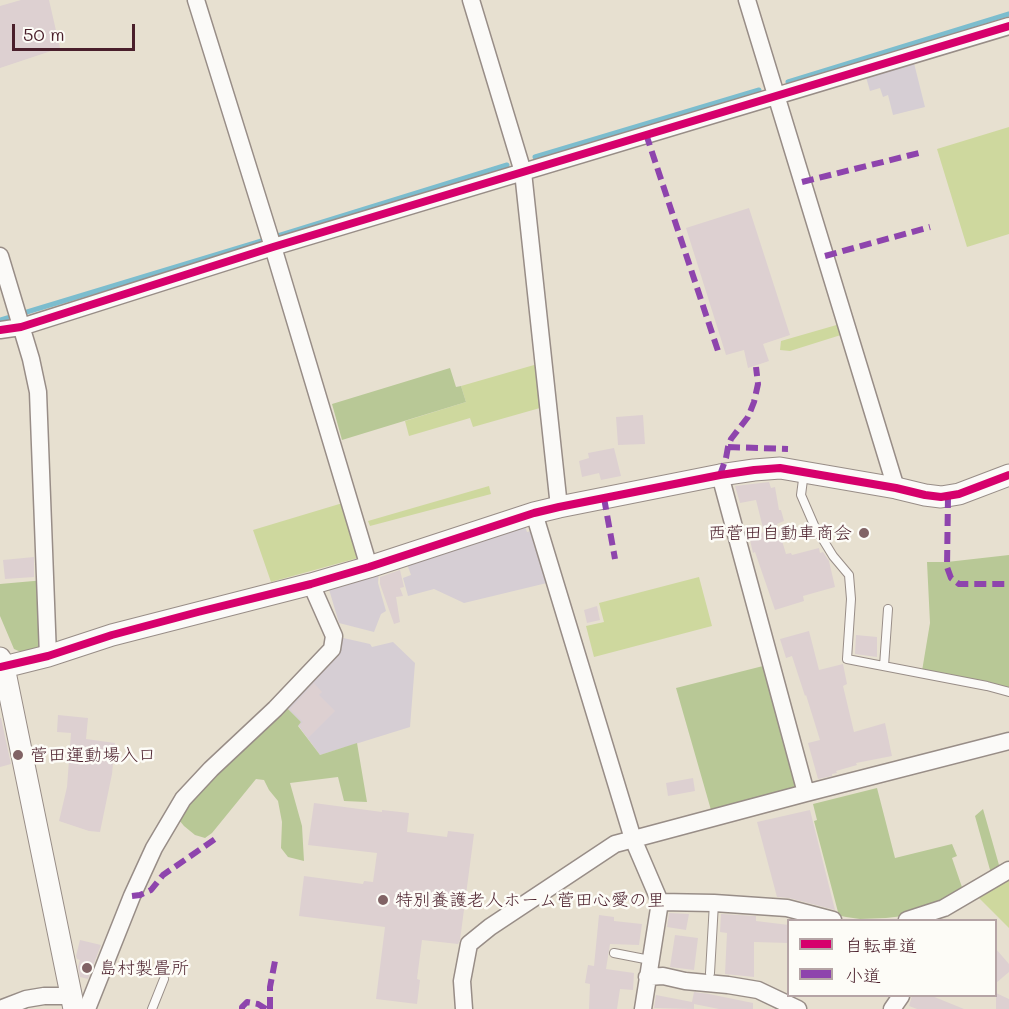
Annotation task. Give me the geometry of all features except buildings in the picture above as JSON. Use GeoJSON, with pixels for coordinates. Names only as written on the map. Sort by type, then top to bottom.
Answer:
{"type":"FeatureCollection","features":[{"type":"Feature","properties":{"kind":"street"},"geometry":{"type":"LineString","coordinates":[[196,0],[369,567]]}},
{"type":"Feature","properties":{"kind":"street"},"geometry":{"type":"LineString","coordinates":[[471,0],[523,172],[559,507]]}},
{"type":"Feature","properties":{"kind":"street"},"geometry":{"type":"LineString","coordinates":[[747,0],[896,489]]}},
{"type":"Feature","properties":{"kind":"street"},"geometry":{"type":"LineString","coordinates":[[0,330],[21,327],[273,247],[1009,26]]}},
{"type":"Feature","properties":{"kind":"street"},"geometry":{"type":"LineString","coordinates":[[0,256],[31,358],[38,392],[48,656]]}},
{"type":"Feature","properties":{"kind":"street"},"geometry":{"type":"LineString","coordinates":[[78,1005],[1,664],[48,656],[112,635],[311,584],[534,513],[720,475],[780,468],[925,495],[948,496],[960,494],[1009,475]]}},
{"type":"Feature","properties":{"kind":"street"},"geometry":{"type":"LineString","coordinates":[[720,475],[807,793]]}},
{"type":"Feature","properties":{"kind":"street"},"geometry":{"type":"LineString","coordinates":[[534,513],[633,839],[660,902],[643,1009]]}},
{"type":"Feature","properties":{"kind":"street"},"geometry":{"type":"LineString","coordinates":[[78,1005],[154,848],[183,799],[211,769],[275,709],[332,649],[334,636],[311,584]]}},
{"type":"Feature","properties":{"kind":"street"},"geometry":{"type":"LineString","coordinates":[[464,1009],[462,981],[469,944],[490,927],[615,844],[1009,741]]}},
{"type":"Feature","properties":{"kind":"street"},"geometry":{"type":"LineString","coordinates":[[917,919],[943,914],[1009,870]]}},
{"type":"Feature","properties":{"kind":"street"},"geometry":{"type":"LineString","coordinates":[[660,902],[787,908],[828,919]]}},
{"type":"Feature","properties":{"kind":"street"},"geometry":{"type":"LineString","coordinates":[[649,968],[663,976],[685,981],[758,990],[798,1009]]}},
{"type":"Feature","properties":{"kind":"street"},"geometry":{"type":"LineString","coordinates":[[0,1009],[26,999],[44,996],[78,1005]]}},
{"type":"Feature","properties":{"kind":"lane"},"geometry":{"type":"LineString","coordinates":[[804,472],[801,495],[814,525],[833,556],[849,575],[851,598],[847,659],[1009,692]]}},
{"type":"Feature","properties":{"kind":"lane"},"geometry":{"type":"LineString","coordinates":[[884,666],[888,609]]}},
{"type":"Feature","properties":{"kind":"lane"},"geometry":{"type":"LineString","coordinates":[[710,973],[714,903]]}},
{"type":"Feature","properties":{"kind":"lane"},"geometry":{"type":"LineString","coordinates":[[614,953],[649,968]]}},
{"type":"Feature","properties":{"kind":"lane"},"geometry":{"type":"LineString","coordinates":[[152,1009],[164,979]]}},
{"type":"Feature","properties":{"kind":"shaded area"},"geometry":{"type":"Polygon","coordinates":[[[914,63],[925,107],[893,115],[888,95],[883,97],[880,88],[870,91],[866,77],[914,63]]]}},
{"type":"Feature","properties":{"kind":"shaded area"},"geometry":{"type":"Polygon","coordinates":[[[525,526],[527,532],[535,530],[551,582],[464,603],[434,589],[408,596],[403,578],[411,575],[407,564],[525,526]]]}},
{"type":"Feature","properties":{"kind":"shaded area"},"geometry":{"type":"Polygon","coordinates":[[[379,571],[378,583],[386,611],[381,614],[374,632],[339,623],[328,586],[379,571]]]}},
{"type":"Feature","properties":{"kind":"shaded area"},"geometry":{"type":"Polygon","coordinates":[[[339,637],[370,644],[372,647],[393,642],[415,663],[410,727],[320,755],[298,725],[301,722],[287,708],[339,637]]]}},
{"type":"Feature","properties":{"kind":"green space"},"geometry":{"type":"Polygon","coordinates":[[[1009,127],[1009,234],[967,247],[937,149],[1009,127]]]}},
{"type":"Feature","properties":{"kind":"green space"},"geometry":{"type":"Polygon","coordinates":[[[840,324],[844,334],[790,351],[780,350],[781,341],[840,324]]]}},
{"type":"Feature","properties":{"kind":"green space"},"geometry":{"type":"Polygon","coordinates":[[[541,363],[547,406],[473,427],[470,418],[409,436],[405,421],[466,402],[461,386],[541,363]]]}},
{"type":"Feature","properties":{"kind":"green space"},"geometry":{"type":"Polygon","coordinates":[[[450,368],[456,387],[461,386],[466,402],[342,440],[332,404],[450,368]]]}},
{"type":"Feature","properties":{"kind":"green space"},"geometry":{"type":"Polygon","coordinates":[[[489,486],[491,494],[370,526],[368,521],[489,486]]]}},
{"type":"Feature","properties":{"kind":"green space"},"geometry":{"type":"Polygon","coordinates":[[[346,502],[358,558],[271,582],[253,530],[346,502]]]}},
{"type":"Feature","properties":{"kind":"green space"},"geometry":{"type":"Polygon","coordinates":[[[1009,555],[1009,689],[922,671],[930,623],[927,562],[1009,555]]]}},
{"type":"Feature","properties":{"kind":"green space"},"geometry":{"type":"Polygon","coordinates":[[[699,577],[712,626],[594,657],[586,626],[604,622],[599,603],[699,577]]]}},
{"type":"Feature","properties":{"kind":"green space"},"geometry":{"type":"Polygon","coordinates":[[[45,580],[46,645],[21,652],[14,649],[0,616],[0,584],[45,580]]]}},
{"type":"Feature","properties":{"kind":"green space"},"geometry":{"type":"Polygon","coordinates":[[[767,665],[800,788],[711,810],[676,688],[767,665]]]}},
{"type":"Feature","properties":{"kind":"green space"},"geometry":{"type":"Polygon","coordinates":[[[287,708],[301,722],[298,726],[320,755],[357,743],[367,802],[344,801],[338,777],[290,783],[302,826],[304,861],[288,857],[281,848],[282,822],[278,801],[264,780],[256,779],[212,833],[205,838],[195,835],[179,820],[192,797],[287,708]]]}},
{"type":"Feature","properties":{"kind":"green space"},"geometry":{"type":"Polygon","coordinates":[[[877,788],[895,858],[952,844],[957,856],[952,858],[964,893],[912,915],[860,919],[841,916],[814,821],[817,820],[813,804],[877,788]]]}},
{"type":"Feature","properties":{"kind":"green space"},"geometry":{"type":"Polygon","coordinates":[[[983,809],[1001,872],[992,877],[975,816],[983,809]]]}},
{"type":"Feature","properties":{"kind":"green space"},"geometry":{"type":"Polygon","coordinates":[[[1009,880],[1009,928],[979,898],[1009,880]]]}},
{"type":"Feature","properties":{"kind":"waterway"},"geometry":{"type":"LineString","coordinates":[[788,82],[1009,14]]}},
{"type":"Feature","properties":{"kind":"waterway"},"geometry":{"type":"LineString","coordinates":[[535,157],[759,90]]}},
{"type":"Feature","properties":{"kind":"waterway"},"geometry":{"type":"LineString","coordinates":[[0,320],[507,165]]}},
{"type":"Feature","properties":{"kind":"marked path"},"geometry":{"type":"LineString","coordinates":[[646,134],[718,351]]}},
{"type":"Feature","properties":{"kind":"marked path"},"geometry":{"type":"LineString","coordinates":[[802,182],[919,153]]}},
{"type":"Feature","properties":{"kind":"marked path"},"geometry":{"type":"LineString","coordinates":[[825,256],[930,227]]}},
{"type":"Feature","properties":{"kind":"marked path"},"geometry":{"type":"LineString","coordinates":[[720,475],[731,439],[748,417],[754,402],[758,384],[756,367]]}},
{"type":"Feature","properties":{"kind":"marked path"},"geometry":{"type":"LineString","coordinates":[[728,447],[788,449]]}},
{"type":"Feature","properties":{"kind":"marked path"},"geometry":{"type":"LineString","coordinates":[[948,496],[947,567],[951,578],[959,584],[1009,584]]}},
{"type":"Feature","properties":{"kind":"marked path"},"geometry":{"type":"LineString","coordinates":[[604,498],[615,559]]}},
{"type":"Feature","properties":{"kind":"marked path"},"geometry":{"type":"LineString","coordinates":[[132,896],[151,890],[163,875],[218,837]]}},
{"type":"Feature","properties":{"kind":"marked path"},"geometry":{"type":"LineString","coordinates":[[270,1009],[270,987],[275,961]]}},
{"type":"Feature","properties":{"kind":"marked path"},"geometry":{"type":"LineString","coordinates":[[242,1009],[247,1002],[258,1004],[266,1009]]}},
{"type":"Feature","properties":{"kind":"cycle path"},"geometry":{"type":"LineString","coordinates":[[0,330],[21,327],[273,247],[1009,26]]}},
{"type":"Feature","properties":{"kind":"cycle path"},"geometry":{"type":"LineString","coordinates":[[0,667],[48,656],[112,635],[198,612],[311,584],[534,513],[720,475],[780,468],[941,497],[959,494],[1009,475]]}},
{"type":"Feature","properties":{"kind":"place","name":"西菅田自動車商会"},"geometry":{"type":"Point","coordinates":[864,533]}},
{"type":"Feature","properties":{"kind":"place","name":"菅田運動場入口"},"geometry":{"type":"Point","coordinates":[18,755]}},
{"type":"Feature","properties":{"kind":"place","name":"特別養護老人ホーム菅田心愛の里"},"geometry":{"type":"Point","coordinates":[383,900]}},
{"type":"Feature","properties":{"kind":"place","name":"島村製畳所"},"geometry":{"type":"Point","coordinates":[87,968]}}]}
